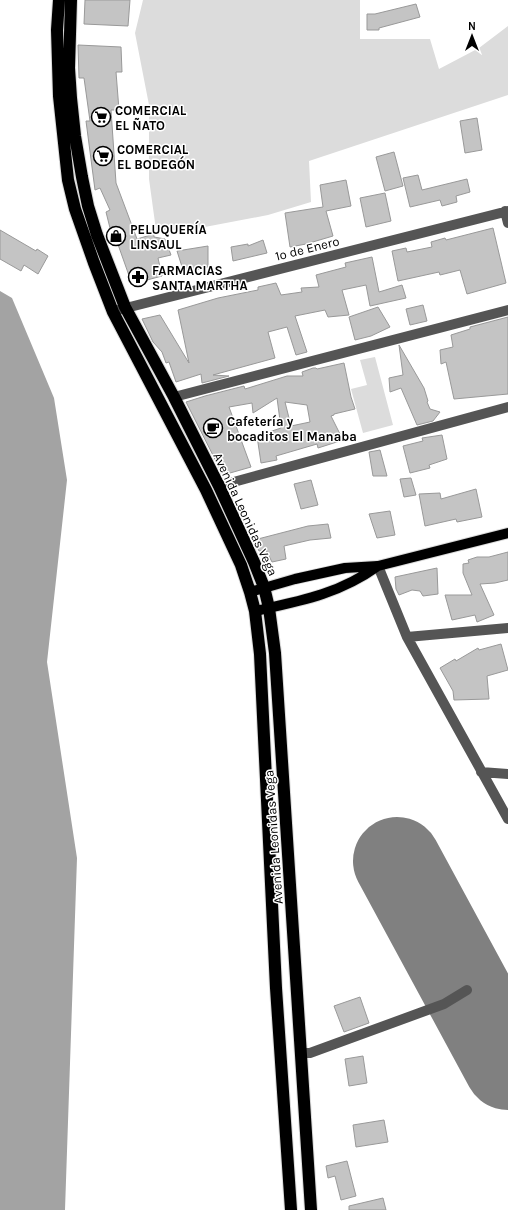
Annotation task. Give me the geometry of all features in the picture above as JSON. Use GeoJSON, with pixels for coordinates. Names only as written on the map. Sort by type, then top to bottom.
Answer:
{"type":"FeatureCollection","features":[{"type":"Feature","properties":{"kind":"highway","name":"Avenida Leonidas Vega"},"geometry":{"type":"LineString","coordinates":[[59,0],[57,30],[58,89],[68,180],[77,215],[113,312],[206,490],[241,565],[255,612],[260,654],[276,988],[291,1210]]}},
{"type":"Feature","properties":{"kind":"highway","name":"Avenida Leonidas Vega"},"geometry":{"type":"LineString","coordinates":[[71,0],[69,68],[71,98],[75,136],[88,206],[125,308],[174,397],[219,486],[264,588],[269,608],[275,653],[311,1210]]}},
{"type":"Feature","properties":{"kind":"main road"},"geometry":{"type":"LineString","coordinates":[[250,592],[294,579],[345,568],[378,566],[508,533]]}},
{"type":"Feature","properties":{"kind":"main road"},"geometry":{"type":"LineString","coordinates":[[255,612],[300,602],[338,589],[355,581],[378,566]]}},
{"type":"Feature","properties":{"kind":"street","name":"1º de Enero"},"geometry":{"type":"LineString","coordinates":[[113,312],[506,211]]}},
{"type":"Feature","properties":{"kind":"street"},"geometry":{"type":"LineString","coordinates":[[506,211],[508,223]]}},
{"type":"Feature","properties":{"kind":"street"},"geometry":{"type":"LineString","coordinates":[[174,397],[508,310]]}},
{"type":"Feature","properties":{"kind":"street"},"geometry":{"type":"LineString","coordinates":[[219,486],[508,407]]}},
{"type":"Feature","properties":{"kind":"street"},"geometry":{"type":"LineString","coordinates":[[378,566],[407,637],[508,819]]}},
{"type":"Feature","properties":{"kind":"street"},"geometry":{"type":"LineString","coordinates":[[407,637],[508,628]]}},
{"type":"Feature","properties":{"kind":"street"},"geometry":{"type":"LineString","coordinates":[[481,772],[508,774]]}},
{"type":"Feature","properties":{"kind":"street"},"geometry":{"type":"LineString","coordinates":[[301,1053],[310,1053],[444,1004],[467,990]]}},
{"type":"Feature","properties":{"kind":"shaded area"},"geometry":{"type":"Polygon","coordinates":[[[143,0],[360,0],[360,39],[430,39],[439,69],[479,48],[508,26],[508,95],[309,161],[311,202],[268,215],[189,230],[156,230],[149,179],[149,105],[135,33],[143,0]]]}},
{"type":"Feature","properties":{"kind":"shaded area"},"geometry":{"type":"Polygon","coordinates":[[[0,291],[12,298],[54,398],[67,480],[47,662],[77,858],[65,1210],[0,1210],[0,291]]]}},
{"type":"Feature","properties":{"kind":"shaded area"},"geometry":{"type":"Polygon","coordinates":[[[375,357],[393,425],[363,433],[351,389],[367,385],[360,360],[375,357]]]}},
{"type":"Feature","properties":{"kind":"building"},"geometry":{"type":"Polygon","coordinates":[[[85,0],[130,0],[128,26],[84,24],[85,0]]]}},
{"type":"Feature","properties":{"kind":"building"},"geometry":{"type":"Polygon","coordinates":[[[416,4],[420,17],[379,28],[379,30],[367,30],[367,14],[375,14],[416,4]]]}},
{"type":"Feature","properties":{"kind":"building"},"geometry":{"type":"Polygon","coordinates":[[[78,45],[121,47],[122,72],[116,72],[119,110],[111,110],[116,183],[137,239],[154,234],[154,237],[165,239],[171,255],[158,258],[162,276],[132,284],[115,236],[112,236],[106,212],[110,210],[100,188],[95,190],[86,121],[90,121],[84,78],[79,78],[78,45]]]}},
{"type":"Feature","properties":{"kind":"building"},"geometry":{"type":"Polygon","coordinates":[[[477,118],[482,150],[465,153],[460,121],[477,118]]]}},
{"type":"Feature","properties":{"kind":"building"},"geometry":{"type":"Polygon","coordinates":[[[394,152],[403,186],[385,191],[376,157],[394,152]]]}},
{"type":"Feature","properties":{"kind":"building"},"geometry":{"type":"Polygon","coordinates":[[[418,175],[422,190],[467,179],[470,192],[456,196],[457,202],[442,206],[440,200],[410,207],[403,178],[418,175]]]}},
{"type":"Feature","properties":{"kind":"building"},"geometry":{"type":"Polygon","coordinates":[[[346,180],[351,206],[326,211],[333,236],[290,247],[285,213],[323,207],[320,185],[346,180]]]}},
{"type":"Feature","properties":{"kind":"building"},"geometry":{"type":"Polygon","coordinates":[[[385,193],[391,221],[366,227],[360,198],[385,193]]]}},
{"type":"Feature","properties":{"kind":"building"},"geometry":{"type":"Polygon","coordinates":[[[493,228],[506,283],[467,294],[460,270],[440,275],[439,272],[398,281],[392,251],[406,248],[407,252],[432,247],[431,242],[445,238],[446,240],[493,228]]]}},
{"type":"Feature","properties":{"kind":"building"},"geometry":{"type":"Polygon","coordinates":[[[0,230],[36,251],[37,249],[48,256],[38,274],[24,265],[21,271],[0,259],[0,230]]]}},
{"type":"Feature","properties":{"kind":"building"},"geometry":{"type":"Polygon","coordinates":[[[263,240],[267,253],[233,261],[231,247],[248,244],[248,246],[263,240]]]}},
{"type":"Feature","properties":{"kind":"building"},"geometry":{"type":"Polygon","coordinates":[[[208,246],[208,267],[184,273],[177,251],[208,246]]]}},
{"type":"Feature","properties":{"kind":"building"},"geometry":{"type":"Polygon","coordinates":[[[372,257],[379,292],[402,285],[406,298],[370,306],[366,285],[342,290],[349,315],[328,317],[325,310],[295,316],[307,352],[296,355],[287,327],[268,332],[275,358],[213,375],[229,376],[202,383],[201,374],[176,382],[169,362],[166,363],[162,352],[153,342],[142,319],[160,315],[189,363],[178,310],[218,298],[258,290],[258,287],[276,283],[281,295],[302,292],[301,288],[319,287],[316,275],[346,267],[345,263],[372,257]]]}},
{"type":"Feature","properties":{"kind":"building"},"geometry":{"type":"Polygon","coordinates":[[[423,305],[427,321],[410,325],[406,309],[423,305]]]}},
{"type":"Feature","properties":{"kind":"building"},"geometry":{"type":"Polygon","coordinates":[[[378,307],[390,327],[371,336],[355,340],[349,317],[378,307]]]}},
{"type":"Feature","properties":{"kind":"building"},"geometry":{"type":"Polygon","coordinates":[[[508,317],[508,394],[454,399],[446,362],[441,364],[440,350],[453,347],[451,335],[470,329],[470,327],[508,317]]]}},
{"type":"Feature","properties":{"kind":"building"},"geometry":{"type":"Polygon","coordinates":[[[399,345],[424,388],[430,409],[440,412],[433,421],[417,425],[401,388],[390,392],[389,378],[403,375],[399,345]]]}},
{"type":"Feature","properties":{"kind":"building"},"geometry":{"type":"Polygon","coordinates":[[[344,363],[355,409],[331,416],[343,440],[318,448],[317,444],[276,456],[277,460],[261,463],[257,436],[281,428],[277,398],[253,413],[252,403],[229,407],[251,467],[223,475],[186,402],[244,386],[245,389],[287,376],[303,376],[302,372],[313,368],[317,369],[344,363]],[[285,402],[291,426],[310,422],[307,405],[285,402]]]}},
{"type":"Feature","properties":{"kind":"building"},"geometry":{"type":"Polygon","coordinates":[[[442,435],[447,459],[429,465],[430,468],[410,473],[403,446],[423,441],[422,438],[442,435]]]}},
{"type":"Feature","properties":{"kind":"building"},"geometry":{"type":"Polygon","coordinates":[[[380,450],[387,476],[373,476],[369,452],[380,450]]]}},
{"type":"Feature","properties":{"kind":"building"},"geometry":{"type":"Polygon","coordinates":[[[411,478],[416,495],[404,497],[400,479],[411,478]]]}},
{"type":"Feature","properties":{"kind":"building"},"geometry":{"type":"Polygon","coordinates":[[[311,480],[318,505],[301,509],[294,484],[311,480]]]}},
{"type":"Feature","properties":{"kind":"building"},"geometry":{"type":"Polygon","coordinates":[[[476,489],[482,517],[457,522],[456,519],[425,526],[419,494],[440,493],[441,499],[476,489]]]}},
{"type":"Feature","properties":{"kind":"building"},"geometry":{"type":"Polygon","coordinates":[[[390,511],[395,535],[377,538],[369,514],[390,511]]]}},
{"type":"Feature","properties":{"kind":"building"},"geometry":{"type":"Polygon","coordinates":[[[328,524],[331,538],[310,540],[284,546],[286,559],[272,562],[266,550],[259,551],[254,540],[308,526],[328,524]]]}},
{"type":"Feature","properties":{"kind":"building"},"geometry":{"type":"Polygon","coordinates":[[[508,552],[508,580],[480,584],[494,615],[477,622],[475,615],[452,620],[445,595],[472,595],[463,573],[463,564],[469,563],[468,560],[477,557],[489,557],[508,552]]]}},
{"type":"Feature","properties":{"kind":"building"},"geometry":{"type":"Polygon","coordinates":[[[437,568],[438,594],[423,596],[420,591],[412,590],[399,595],[396,589],[395,577],[437,568]]]}},
{"type":"Feature","properties":{"kind":"building"},"geometry":{"type":"Polygon","coordinates":[[[501,644],[508,670],[487,676],[489,699],[454,700],[453,691],[440,668],[455,659],[456,661],[478,648],[479,650],[501,644]]]}},
{"type":"Feature","properties":{"kind":"building"},"geometry":{"type":"Polygon","coordinates":[[[360,997],[369,1023],[344,1032],[334,1006],[360,997]]]}},
{"type":"Feature","properties":{"kind":"building"},"geometry":{"type":"Polygon","coordinates":[[[363,1056],[367,1083],[349,1086],[345,1059],[363,1056]]]}},
{"type":"Feature","properties":{"kind":"building"},"geometry":{"type":"Polygon","coordinates":[[[384,1120],[388,1142],[356,1147],[353,1125],[384,1120]]]}},
{"type":"Feature","properties":{"kind":"building"},"geometry":{"type":"Polygon","coordinates":[[[347,1161],[356,1196],[341,1200],[335,1176],[328,1178],[326,1166],[347,1161]]]}},
{"type":"Feature","properties":{"kind":"building"},"geometry":{"type":"Polygon","coordinates":[[[383,1198],[386,1210],[349,1210],[349,1206],[383,1198]]]}},
{"type":"Feature","properties":{"kind":"runway"},"geometry":{"type":"LineString","coordinates":[[397,861],[508,1066]]}},
{"type":"Feature","properties":{"kind":"place","name":"COMERCIAL EL ÑATO"},"geometry":{"type":"Point","coordinates":[101,117]}},
{"type":"Feature","properties":{"kind":"place","name":"COMERCIAL EL BODEGÓN"},"geometry":{"type":"Point","coordinates":[103,156]}},
{"type":"Feature","properties":{"kind":"place","name":"PELUQUERÍA LINSAUL"},"geometry":{"type":"Point","coordinates":[116,236]}},
{"type":"Feature","properties":{"kind":"place","name":"FARMACIAS SANTA MARTHA"},"geometry":{"type":"Point","coordinates":[138,277]}},
{"type":"Feature","properties":{"kind":"place","name":"Cafetería y bocaditos El Manaba"},"geometry":{"type":"Point","coordinates":[213,428]}}]}
